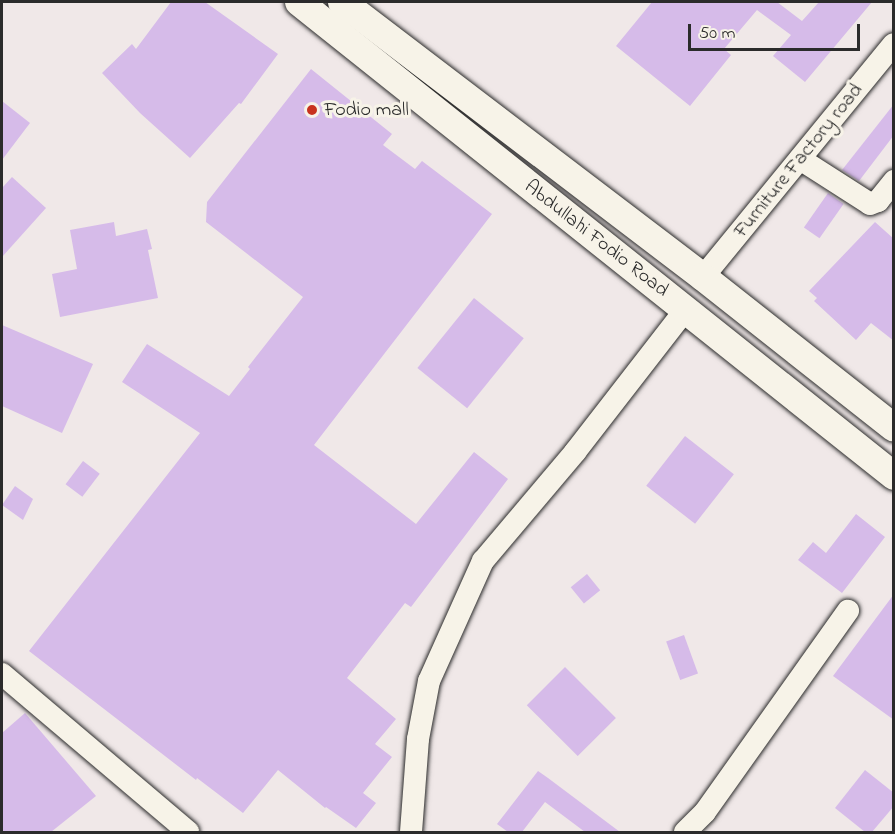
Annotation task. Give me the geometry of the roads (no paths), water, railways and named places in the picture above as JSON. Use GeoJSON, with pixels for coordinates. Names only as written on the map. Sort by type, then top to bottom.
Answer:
{"type":"FeatureCollection","features":[{"type":"Feature","properties":{"kind":"main road","name":"Abdullahi Fodio Road"},"geometry":{"type":"LineString","coordinates":[[299,2],[894,476]]}},
{"type":"Feature","properties":{"kind":"main road","name":"Abdullahi Fodio Road"},"geometry":{"type":"LineString","coordinates":[[342,2],[704,277],[894,428]]}},
{"type":"Feature","properties":{"kind":"street","name":"Furniture Factory road"},"geometry":{"type":"LineString","coordinates":[[704,277],[894,44]]}},
{"type":"Feature","properties":{"kind":"street"},"geometry":{"type":"LineString","coordinates":[[800,159],[870,204],[878,201],[894,181]]}},
{"type":"Feature","properties":{"kind":"street"},"geometry":{"type":"LineString","coordinates":[[411,832],[418,739],[429,681],[483,561],[575,452],[686,309]]}},
{"type":"Feature","properties":{"kind":"street"},"geometry":{"type":"LineString","coordinates":[[685,832],[705,812],[848,611]]}},
{"type":"Feature","properties":{"kind":"street"},"geometry":{"type":"LineString","coordinates":[[5,686],[188,832]]}},
{"type":"Feature","properties":{"kind":"place","name":"Fodio mall"},"geometry":{"type":"Point","coordinates":[312,110]}}]}
